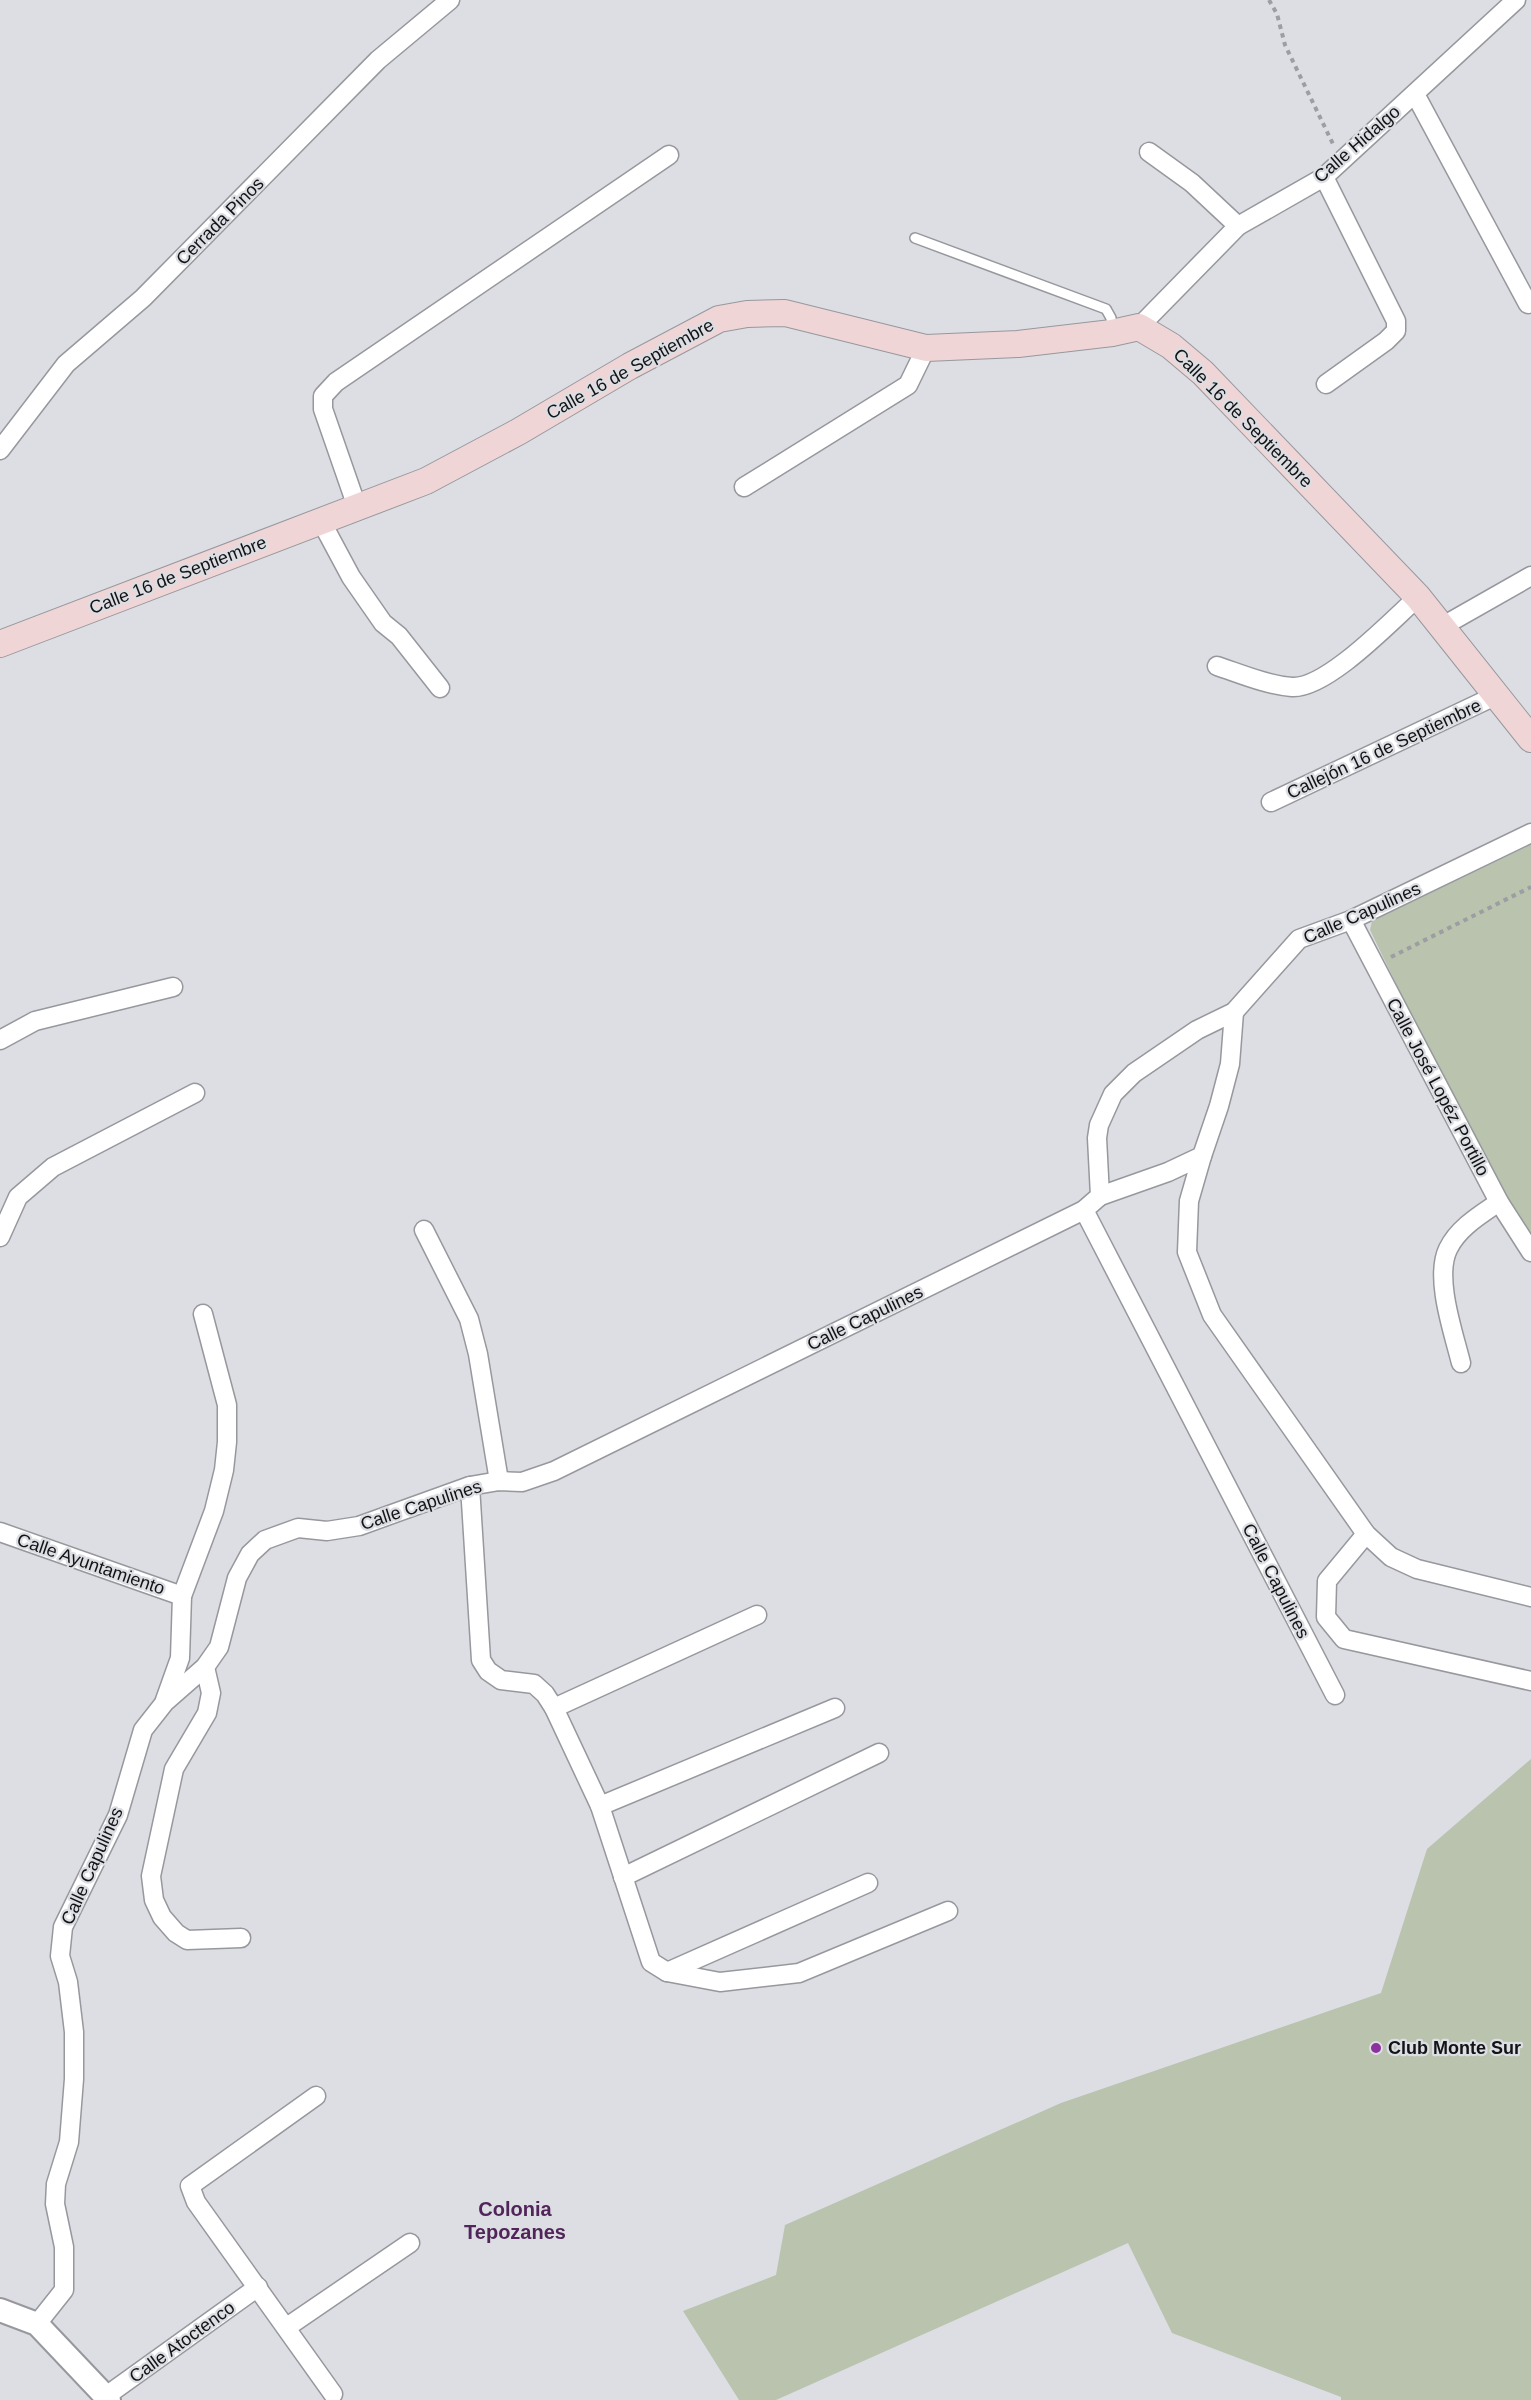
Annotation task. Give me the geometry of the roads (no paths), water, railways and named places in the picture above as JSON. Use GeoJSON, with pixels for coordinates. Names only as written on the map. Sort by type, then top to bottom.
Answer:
{"type":"FeatureCollection","features":[{"type":"Feature","properties":{"kind":"main road","name":"Calle 16 de Septiembre"},"geometry":{"type":"LineString","coordinates":[[0,644],[426,481],[518,432],[630,366],[720,319],[747,314],[784,313],[926,348],[1018,344],[1112,333],[1139,327],[1171,346],[1203,373],[1418,597],[1531,739]]}},
{"type":"Feature","properties":{"kind":"street","name":"Cerrada Pinos"},"geometry":{"type":"LineString","coordinates":[[0,450],[66,364],[143,298],[378,60],[450,0]]}},
{"type":"Feature","properties":{"kind":"street","name":"Calle Hidalgo"},"geometry":{"type":"LineString","coordinates":[[1139,327],[1238,226],[1324,177],[1516,0]]}},
{"type":"Feature","properties":{"kind":"street"},"geometry":{"type":"LineString","coordinates":[[1415,94],[1528,304]]}},
{"type":"Feature","properties":{"kind":"street"},"geometry":{"type":"LineString","coordinates":[[1149,153],[1192,183],[1238,226]]}},
{"type":"Feature","properties":{"kind":"street"},"geometry":{"type":"LineString","coordinates":[[357,507],[323,409],[323,396],[336,382],[669,156]]}},
{"type":"Feature","properties":{"kind":"street"},"geometry":{"type":"LineString","coordinates":[[1324,177],[1396,321],[1396,331],[1386,341],[1326,384]]}},
{"type":"Feature","properties":{"kind":"street"},"geometry":{"type":"LineString","coordinates":[[744,487],[908,385],[926,348]]}},
{"type":"Feature","properties":{"kind":"street"},"geometry":{"type":"LineString","coordinates":[[321,520],[351,576],[383,623],[399,636],[440,688]]}},
{"type":"Feature","properties":{"kind":"street"},"geometry":{"type":"LineString","coordinates":[[1443,626],[1531,576]]}},
{"type":"Feature","properties":{"kind":"street"},"geometry":{"type":"LineString","coordinates":[[1217,666],[1267,682],[1294,687],[1313,683],[1349,660],[1418,597]]}},
{"type":"Feature","properties":{"kind":"street","name":"Callejón 16 de Septiembre"},"geometry":{"type":"LineString","coordinates":[[1271,802],[1497,695]]}},
{"type":"Feature","properties":{"kind":"street","name":"Calle Capulines"},"geometry":{"type":"LineString","coordinates":[[37,2324],[64,2290],[64,2247],[55,2204],[56,2184],[69,2142],[74,2032],[68,1983],[60,1956],[63,1928],[118,1815],[143,1730],[165,1702],[205,1667],[219,1647],[237,1578],[250,1554],[265,1540],[298,1528],[327,1530],[359,1527],[470,1486],[499,1481],[522,1482],[554,1471],[1084,1210],[1100,1196],[1097,1138],[1099,1125],[1113,1094],[1143,1067],[1197,1030],[1234,1012],[1299,939],[1351,920],[1531,833]]}},
{"type":"Feature","properties":{"kind":"street","name":"Calle José Lopéz Portillo"},"geometry":{"type":"LineString","coordinates":[[1351,920],[1499,1202],[1531,1252]]}},
{"type":"Feature","properties":{"kind":"street"},"geometry":{"type":"LineString","coordinates":[[0,1040],[34,1021],[173,987]]}},
{"type":"Feature","properties":{"kind":"street"},"geometry":{"type":"LineString","coordinates":[[1234,1012],[1230,1064],[1189,1201],[1187,1252],[1212,1315],[1366,1534],[1391,1557],[1417,1569],[1531,1598]]}},
{"type":"Feature","properties":{"kind":"street"},"geometry":{"type":"LineString","coordinates":[[0,1237],[18,1197],[53,1167],[195,1093]]}},
{"type":"Feature","properties":{"kind":"street"},"geometry":{"type":"LineString","coordinates":[[1100,1196],[1168,1172],[1202,1156]]}},
{"type":"Feature","properties":{"kind":"street"},"geometry":{"type":"LineString","coordinates":[[1461,1364],[1444,1288],[1447,1250],[1472,1221],[1499,1202]]}},
{"type":"Feature","properties":{"kind":"street","name":"Calle Capulines"},"geometry":{"type":"LineString","coordinates":[[1084,1210],[1335,1695]]}},
{"type":"Feature","properties":{"kind":"street"},"geometry":{"type":"LineString","coordinates":[[424,1230],[469,1319],[478,1354],[499,1481]]}},
{"type":"Feature","properties":{"kind":"street"},"geometry":{"type":"LineString","coordinates":[[182,1596],[214,1512],[224,1470],[227,1442],[227,1405],[203,1314]]}},
{"type":"Feature","properties":{"kind":"street"},"geometry":{"type":"LineString","coordinates":[[470,1486],[481,1660],[488,1671],[501,1680],[534,1684],[546,1694],[554,1708],[600,1806],[651,1962],[667,1972],[720,1982],[799,1973],[948,1911]]}},
{"type":"Feature","properties":{"kind":"street","name":"Calle Ayuntamiento"},"geometry":{"type":"LineString","coordinates":[[0,1532],[182,1596],[180,1658],[165,1702]]}},
{"type":"Feature","properties":{"kind":"street"},"geometry":{"type":"LineString","coordinates":[[1366,1534],[1327,1581],[1326,1617],[1337,1633],[1344,1639],[1531,1681]]}},
{"type":"Feature","properties":{"kind":"street"},"geometry":{"type":"LineString","coordinates":[[554,1708],[757,1615]]}},
{"type":"Feature","properties":{"kind":"street"},"geometry":{"type":"LineString","coordinates":[[205,1667],[211,1693],[207,1713],[174,1769],[151,1876],[152,1888],[154,1900],[162,1917],[176,1933],[188,1940],[241,1938]]}},
{"type":"Feature","properties":{"kind":"street"},"geometry":{"type":"LineString","coordinates":[[600,1806],[835,1708]]}},
{"type":"Feature","properties":{"kind":"street"},"geometry":{"type":"LineString","coordinates":[[623,1877],[879,1754]]}},
{"type":"Feature","properties":{"kind":"street"},"geometry":{"type":"LineString","coordinates":[[667,1972],[868,1882]]}},
{"type":"Feature","properties":{"kind":"street"},"geometry":{"type":"LineString","coordinates":[[316,2096],[190,2187],[196,2202],[333,2394]]}},
{"type":"Feature","properties":{"kind":"street"},"geometry":{"type":"LineString","coordinates":[[287,2327],[410,2243]]}},
{"type":"Feature","properties":{"kind":"street","name":"Calle Atoctenco"},"geometry":{"type":"LineString","coordinates":[[108,2398],[258,2287]]}},
{"type":"Feature","properties":{"kind":"street"},"geometry":{"type":"LineString","coordinates":[[0,2310],[37,2324],[108,2398]]}},
{"type":"Feature","properties":{"kind":"lane"},"geometry":{"type":"LineString","coordinates":[[915,238],[1106,309],[1111,318],[1112,333]]}},
{"type":"Feature","properties":{"kind":"place","name":"Club Monte Sur"},"geometry":{"type":"Point","coordinates":[1376,2048]}},
{"type":"Feature","properties":{"kind":"district","name":"Colonia Tepozanes"},"geometry":{"type":"Point","coordinates":[515,2220]}}]}
